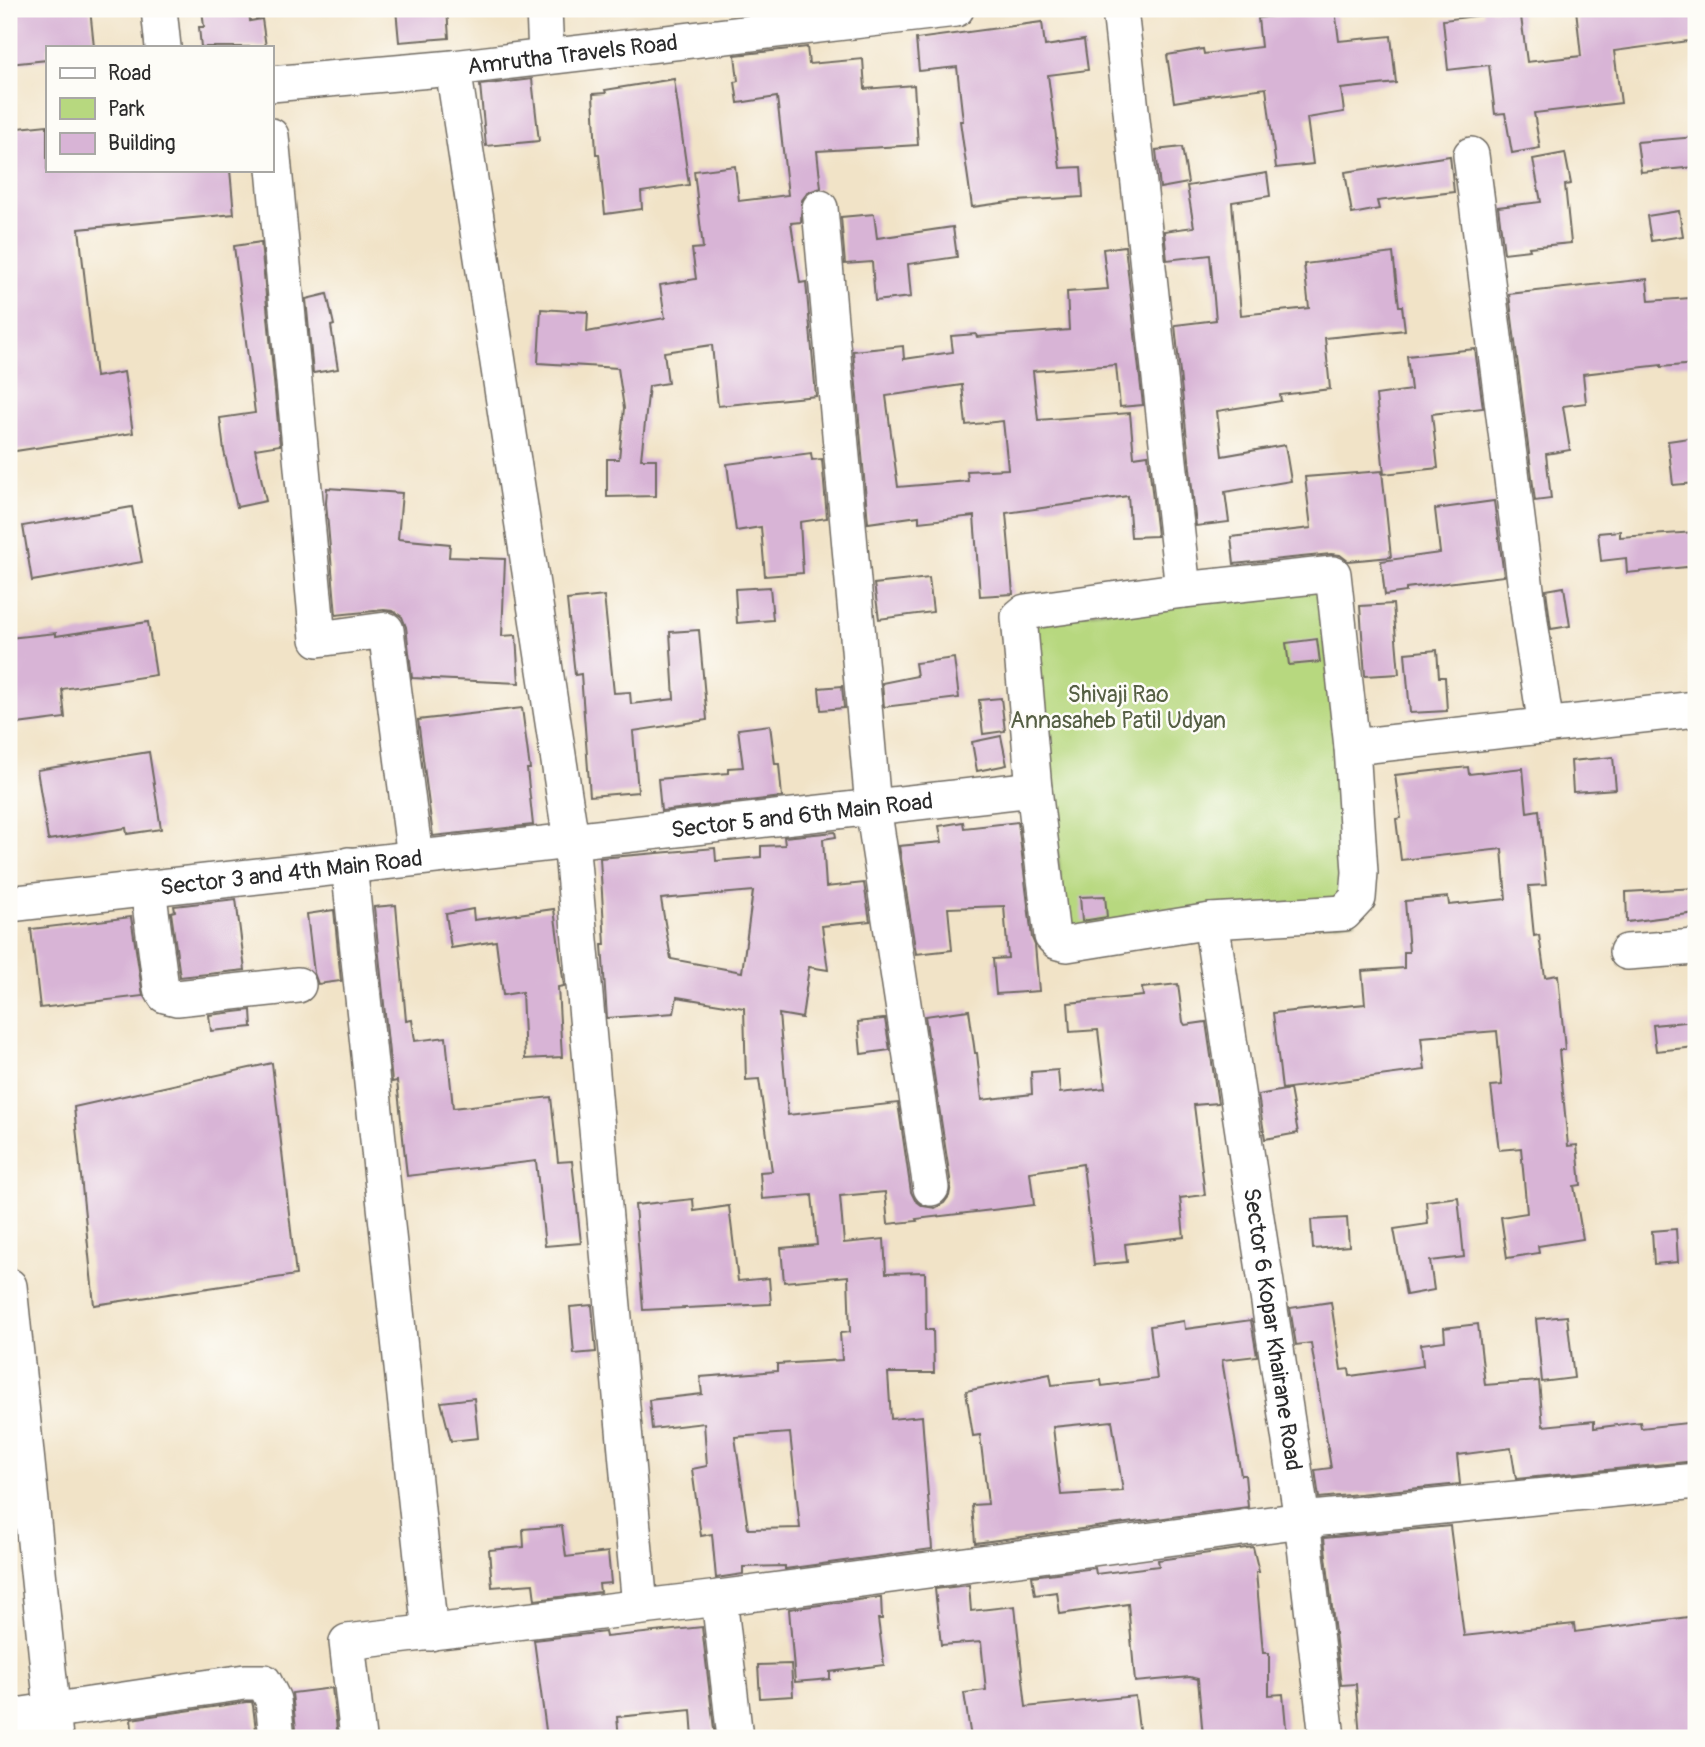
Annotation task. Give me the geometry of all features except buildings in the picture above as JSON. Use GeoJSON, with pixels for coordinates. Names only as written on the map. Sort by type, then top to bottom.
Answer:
{"type":"FeatureCollection","features":[{"type":"Feature","properties":{"kind":"street"},"geometry":{"type":"LineString","coordinates":[[159,9],[163,46]]}},
{"type":"Feature","properties":{"kind":"street"},"geometry":{"type":"LineString","coordinates":[[544,9],[546,55]]}},
{"type":"Feature","properties":{"kind":"street","name":"Amrutha Travels Road"},"geometry":{"type":"LineString","coordinates":[[273,84],[453,68],[956,9]]}},
{"type":"Feature","properties":{"kind":"street"},"geometry":{"type":"LineString","coordinates":[[1120,9],[1183,590]]}},
{"type":"Feature","properties":{"kind":"street"},"geometry":{"type":"LineString","coordinates":[[453,68],[571,840],[640,1607]]}},
{"type":"Feature","properties":{"kind":"street"},"geometry":{"type":"LineString","coordinates":[[1471,155],[1531,629],[1546,726]]}},
{"type":"Feature","properties":{"kind":"street"},"geometry":{"type":"LineString","coordinates":[[273,157],[318,639],[386,629],[415,858]]}},
{"type":"Feature","properties":{"kind":"street"},"geometry":{"type":"LineString","coordinates":[[820,208],[873,807],[930,1188]]}},
{"type":"Feature","properties":{"kind":"street"},"geometry":{"type":"LineString","coordinates":[[1333,574],[1352,747],[1360,872],[1358,898],[1344,913],[1211,921],[1067,944],[1058,942],[1052,936],[1034,789],[1018,617],[1026,612],[1183,590],[1333,574]]}},
{"type":"Feature","properties":{"kind":"street"},"geometry":{"type":"LineString","coordinates":[[1352,747],[1696,709]]}},
{"type":"Feature","properties":{"kind":"street","name":"Sector 5 and 6th Main Road"},"geometry":{"type":"LineString","coordinates":[[571,840],[1034,789]]}},
{"type":"Feature","properties":{"kind":"street","name":"Sector 3 and 4th Main Road"},"geometry":{"type":"LineString","coordinates":[[9,904],[571,840]]}},
{"type":"Feature","properties":{"kind":"street"},"geometry":{"type":"LineString","coordinates":[[349,865],[430,1633]]}},
{"type":"Feature","properties":{"kind":"street"},"geometry":{"type":"LineString","coordinates":[[148,888],[161,988],[165,995],[177,998],[298,985]]}},
{"type":"Feature","properties":{"kind":"street","name":"Sector 6 Kopar Khairane Road"},"geometry":{"type":"LineString","coordinates":[[1211,921],[1302,1520],[1327,1738]]}},
{"type":"Feature","properties":{"kind":"street"},"geometry":{"type":"LineString","coordinates":[[1627,952],[1696,947]]}},
{"type":"Feature","properties":{"kind":"street"},"geometry":{"type":"LineString","coordinates":[[9,1286],[53,1724]]}},
{"type":"Feature","properties":{"kind":"street"},"geometry":{"type":"LineString","coordinates":[[358,1738],[347,1642],[719,1598],[1302,1520],[1696,1481]]}},
{"type":"Feature","properties":{"kind":"street"},"geometry":{"type":"LineString","coordinates":[[719,1598],[735,1738]]}},
{"type":"Feature","properties":{"kind":"street"},"geometry":{"type":"LineString","coordinates":[[9,1717],[53,1724],[245,1682],[264,1682],[273,1700],[277,1738]]}},
{"type":"Feature","properties":{"kind":"green space","name":"Shivaji Rao Annasaheb Patil Udyan"},"geometry":{"type":"Polygon","coordinates":[[[1319,588],[1355,921],[1068,952],[1033,618],[1319,588]]]}}]}
